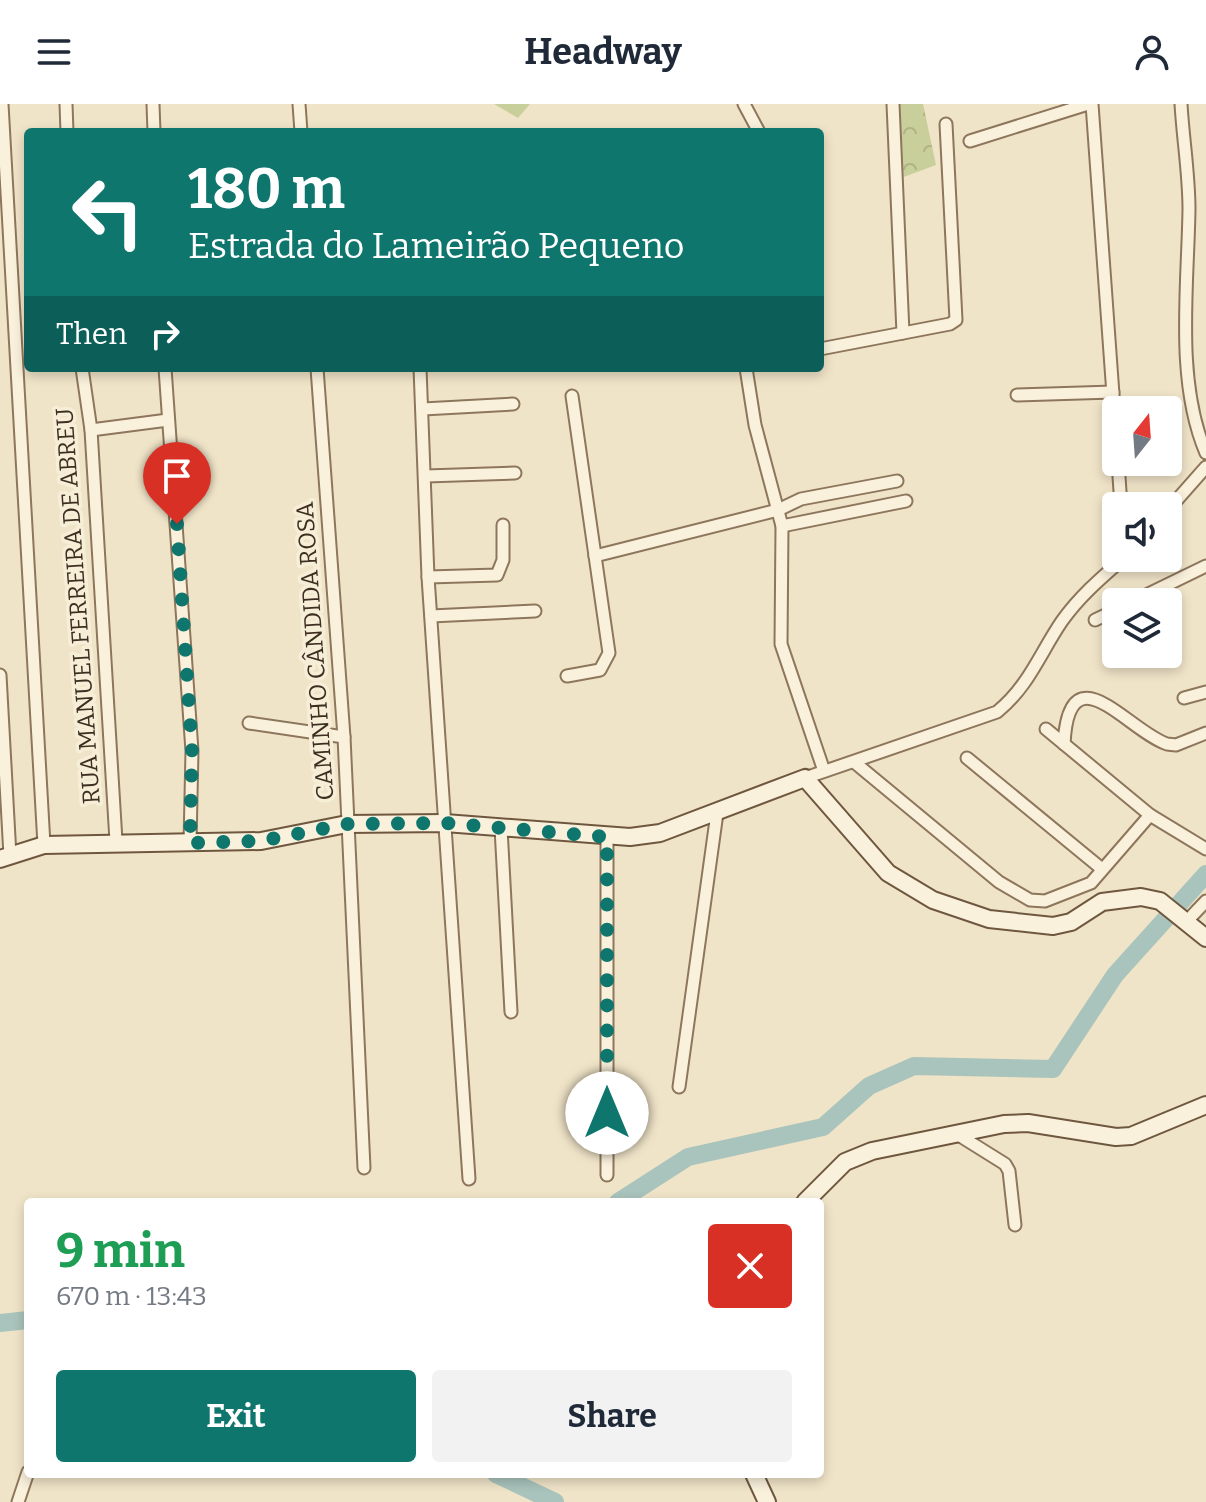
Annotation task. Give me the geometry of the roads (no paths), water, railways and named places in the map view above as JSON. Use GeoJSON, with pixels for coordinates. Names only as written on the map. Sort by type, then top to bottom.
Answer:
{"type":"FeatureCollection","features":[{"type":"Feature","properties":{"kind":"street"},"geometry":{"type":"LineString","coordinates":[[2,104],[44,845]]}},
{"type":"Feature","properties":{"kind":"street"},"geometry":{"type":"LineString","coordinates":[[66,104],[67,128]]}},
{"type":"Feature","properties":{"kind":"street"},"geometry":{"type":"LineString","coordinates":[[153,104],[154,128]]}},
{"type":"Feature","properties":{"kind":"street"},"geometry":{"type":"LineString","coordinates":[[299,104],[301,128]]}},
{"type":"Feature","properties":{"kind":"street"},"geometry":{"type":"LineString","coordinates":[[744,104],[757,128]]}},
{"type":"Feature","properties":{"kind":"street"},"geometry":{"type":"LineString","coordinates":[[893,104],[903,333]]}},
{"type":"Feature","properties":{"kind":"street"},"geometry":{"type":"LineString","coordinates":[[970,141],[1090,104],[1113,396]]}},
{"type":"Feature","properties":{"kind":"street"},"geometry":{"type":"LineString","coordinates":[[1181,104],[1189,205],[1185,303],[1189,364],[1194,422],[1206,453]]}},
{"type":"Feature","properties":{"kind":"street"},"geometry":{"type":"LineString","coordinates":[[824,348],[956,320],[946,124]]}},
{"type":"Feature","properties":{"kind":"street","name":"RUA MANUEL FERREIRA DE ABREU"},"geometry":{"type":"LineString","coordinates":[[83,372],[91,430],[116,841]]}},
{"type":"Feature","properties":{"kind":"street"},"geometry":{"type":"LineString","coordinates":[[165,372],[192,751],[190,843]]}},
{"type":"Feature","properties":{"kind":"street","name":"CAMINHO CÂNDIDA ROSA"},"geometry":{"type":"LineString","coordinates":[[317,372],[344,737],[355,1028],[364,1168]]}},
{"type":"Feature","properties":{"kind":"street"},"geometry":{"type":"LineString","coordinates":[[420,372],[428,577],[469,1179]]}},
{"type":"Feature","properties":{"kind":"street"},"geometry":{"type":"LineString","coordinates":[[747,372],[755,425],[782,526],[781,644],[824,771]]}},
{"type":"Feature","properties":{"kind":"street"},"geometry":{"type":"LineString","coordinates":[[1017,395],[1113,392]]}},
{"type":"Feature","properties":{"kind":"street"},"geometry":{"type":"LineString","coordinates":[[567,676],[600,670],[608,659],[572,396]]}},
{"type":"Feature","properties":{"kind":"street"},"geometry":{"type":"LineString","coordinates":[[423,409],[513,404]]}},
{"type":"Feature","properties":{"kind":"street"},"geometry":{"type":"LineString","coordinates":[[91,430],[168,420]]}},
{"type":"Feature","properties":{"kind":"street"},"geometry":{"type":"LineString","coordinates":[[1182,494],[1206,467]]}},
{"type":"Feature","properties":{"kind":"street"},"geometry":{"type":"LineString","coordinates":[[426,476],[515,473]]}},
{"type":"Feature","properties":{"kind":"street"},"geometry":{"type":"LineString","coordinates":[[595,556],[778,510],[801,499],[897,481]]}},
{"type":"Feature","properties":{"kind":"street"},"geometry":{"type":"LineString","coordinates":[[782,526],[906,501]]}},
{"type":"Feature","properties":{"kind":"street"},"geometry":{"type":"LineString","coordinates":[[428,577],[497,575],[503,560],[503,525]]}},
{"type":"Feature","properties":{"kind":"street"},"geometry":{"type":"LineString","coordinates":[[1161,588],[1206,566]]}},
{"type":"Feature","properties":{"kind":"street"},"geometry":{"type":"LineString","coordinates":[[0,675],[5,858],[44,845],[116,841],[261,841],[347,824],[445,823],[607,837],[660,833],[824,771],[997,712],[1014,698],[1033,674],[1062,622],[1083,594],[1108,572]]}},
{"type":"Feature","properties":{"kind":"street"},"geometry":{"type":"LineString","coordinates":[[431,616],[535,611]]}},
{"type":"Feature","properties":{"kind":"street"},"geometry":{"type":"LineString","coordinates":[[1095,620],[1102,617]]}},
{"type":"Feature","properties":{"kind":"street"},"geometry":{"type":"LineString","coordinates":[[1184,698],[1206,692]]}},
{"type":"Feature","properties":{"kind":"street"},"geometry":{"type":"LineString","coordinates":[[1064,744],[1069,707],[1075,701],[1085,700],[1118,711],[1167,744],[1176,745],[1206,733]]}},
{"type":"Feature","properties":{"kind":"street"},"geometry":{"type":"LineString","coordinates":[[249,723],[344,737]]}},
{"type":"Feature","properties":{"kind":"street"},"geometry":{"type":"LineString","coordinates":[[1046,729],[1150,815],[1206,849]]}},
{"type":"Feature","properties":{"kind":"street"},"geometry":{"type":"LineString","coordinates":[[967,758],[1102,869]]}},
{"type":"Feature","properties":{"kind":"street"},"geometry":{"type":"LineString","coordinates":[[854,762],[1016,894],[1045,901],[1091,883],[1150,815]]}},
{"type":"Feature","properties":{"kind":"street"},"geometry":{"type":"LineString","coordinates":[[805,778],[888,873],[933,900],[989,919],[1031,926],[1071,922],[1102,902],[1125,896],[1160,901],[1206,938]]}},
{"type":"Feature","properties":{"kind":"street"},"geometry":{"type":"LineString","coordinates":[[679,1087],[717,813]]}},
{"type":"Feature","properties":{"kind":"street"},"geometry":{"type":"LineString","coordinates":[[501,828],[511,1012]]}},
{"type":"Feature","properties":{"kind":"street"},"geometry":{"type":"LineString","coordinates":[[607,837],[607,1175]]}},
{"type":"Feature","properties":{"kind":"street"},"geometry":{"type":"LineString","coordinates":[[1185,920],[1206,901]]}},
{"type":"Feature","properties":{"kind":"street"},"geometry":{"type":"LineString","coordinates":[[809,1198],[845,1162],[872,1151],[1028,1123],[1131,1136],[1206,1105]]}},
{"type":"Feature","properties":{"kind":"street"},"geometry":{"type":"LineString","coordinates":[[957,1134],[1005,1164],[1009,1171],[1015,1225]]}},
{"type":"Feature","properties":{"kind":"street"},"geometry":{"type":"LineString","coordinates":[[18,1502],[26,1478]]}},
{"type":"Feature","properties":{"kind":"street"},"geometry":{"type":"LineString","coordinates":[[756,1478],[767,1502]]}},
{"type":"Feature","properties":{"kind":"waterway"},"geometry":{"type":"LineString","coordinates":[[624,1198],[688,1157],[823,1127],[869,1086],[914,1066],[1053,1069],[1115,975],[1206,874]]}},
{"type":"Feature","properties":{"kind":"waterway"},"geometry":{"type":"LineString","coordinates":[[0,1323],[24,1320]]}},
{"type":"Feature","properties":{"kind":"waterway"},"geometry":{"type":"LineString","coordinates":[[504,1478],[555,1502]]}}]}
